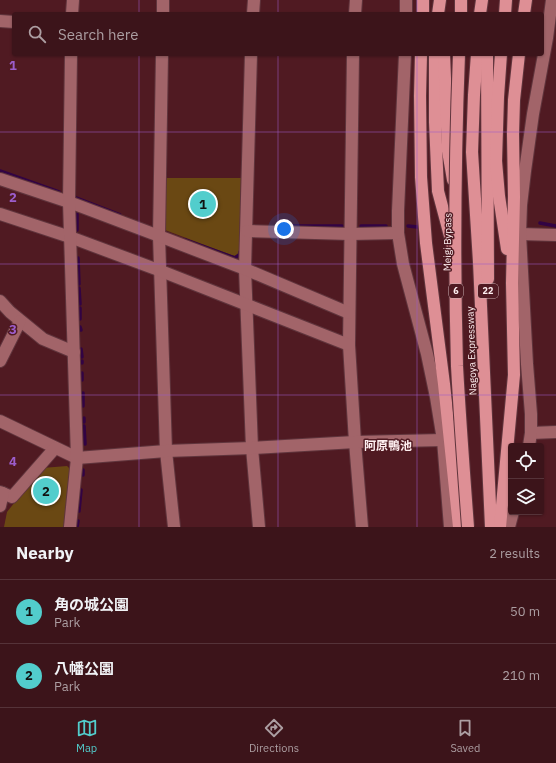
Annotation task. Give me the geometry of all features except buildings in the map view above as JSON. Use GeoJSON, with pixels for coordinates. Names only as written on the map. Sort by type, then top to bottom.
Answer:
{"type":"FeatureCollection","features":[{"type":"Feature","properties":{"kind":"highway"},"geometry":{"type":"LineString","coordinates":[[423,0],[423,12]]}},
{"type":"Feature","properties":{"kind":"highway"},"geometry":{"type":"LineString","coordinates":[[438,12],[440,0]]}},
{"type":"Feature","properties":{"kind":"highway"},"geometry":{"type":"LineString","coordinates":[[443,0],[443,12]]}},
{"type":"Feature","properties":{"kind":"highway"},"geometry":{"type":"LineString","coordinates":[[461,0],[461,12]]}},
{"type":"Feature","properties":{"kind":"highway"},"geometry":{"type":"LineString","coordinates":[[465,0],[465,12]]}},
{"type":"Feature","properties":{"kind":"highway"},"geometry":{"type":"LineString","coordinates":[[480,12],[482,0]]}},
{"type":"Feature","properties":{"kind":"highway"},"geometry":{"type":"LineString","coordinates":[[488,0],[488,12]]}},
{"type":"Feature","properties":{"kind":"highway"},"geometry":{"type":"LineString","coordinates":[[505,12],[506,0]]}},
{"type":"Feature","properties":{"kind":"highway"},"geometry":{"type":"LineString","coordinates":[[524,12],[526,0]]}},
{"type":"Feature","properties":{"kind":"highway"},"geometry":{"type":"LineString","coordinates":[[421,56],[421,177],[426,243],[459,527]]}},
{"type":"Feature","properties":{"kind":"highway"},"geometry":{"type":"LineString","coordinates":[[435,56],[435,122],[438,191],[458,270]]}},
{"type":"Feature","properties":{"kind":"highway"},"geometry":{"type":"LineString","coordinates":[[444,56],[448,151],[456,193]]}},
{"type":"Feature","properties":{"kind":"highway","name":"Nagoya Expressway"},"geometry":{"type":"LineString","coordinates":[[459,56],[455,235],[458,367],[467,527]]}},
{"type":"Feature","properties":{"kind":"highway","name":"Meigi Bypass"},"geometry":{"type":"LineString","coordinates":[[464,56],[458,270],[467,527]]}},
{"type":"Feature","properties":{"kind":"highway","name":"Nagoya Expressway"},"geometry":{"type":"LineString","coordinates":[[477,56],[472,152],[480,270],[491,527]]}},
{"type":"Feature","properties":{"kind":"highway","name":"22"},"geometry":{"type":"LineString","coordinates":[[488,56],[489,370],[494,527]]}},
{"type":"Feature","properties":{"kind":"highway"},"geometry":{"type":"LineString","coordinates":[[501,56],[496,161],[499,196],[512,283]]}},
{"type":"Feature","properties":{"kind":"highway"},"geometry":{"type":"LineString","coordinates":[[500,527],[514,375],[512,283],[514,197],[513,113],[519,56]]}},
{"type":"Feature","properties":{"kind":"street"},"geometry":{"type":"LineString","coordinates":[[72,12],[73,0]]}},
{"type":"Feature","properties":{"kind":"street"},"geometry":{"type":"LineString","coordinates":[[163,0],[163,12]]}},
{"type":"Feature","properties":{"kind":"street"},"geometry":{"type":"LineString","coordinates":[[253,12],[254,0]]}},
{"type":"Feature","properties":{"kind":"street"},"geometry":{"type":"LineString","coordinates":[[355,12],[356,0]]}},
{"type":"Feature","properties":{"kind":"street"},"geometry":{"type":"LineString","coordinates":[[406,0],[406,12]]}},
{"type":"Feature","properties":{"kind":"street"},"geometry":{"type":"LineString","coordinates":[[529,443],[531,433],[520,234],[521,205],[533,114],[551,38],[552,0]]}},
{"type":"Feature","properties":{"kind":"street"},"geometry":{"type":"LineString","coordinates":[[0,21],[12,22]]}},
{"type":"Feature","properties":{"kind":"street"},"geometry":{"type":"LineString","coordinates":[[70,527],[78,458],[69,202],[71,56]]}},
{"type":"Feature","properties":{"kind":"street"},"geometry":{"type":"LineString","coordinates":[[162,56],[159,236],[166,451],[174,527]]}},
{"type":"Feature","properties":{"kind":"street"},"geometry":{"type":"LineString","coordinates":[[251,56],[246,231],[246,305],[252,448],[259,527]]}},
{"type":"Feature","properties":{"kind":"street"},"geometry":{"type":"LineString","coordinates":[[353,56],[348,344],[362,527]]}},
{"type":"Feature","properties":{"kind":"street"},"geometry":{"type":"LineString","coordinates":[[405,56],[398,233],[403,264],[433,382],[443,440],[450,527]]}},
{"type":"Feature","properties":{"kind":"street"},"geometry":{"type":"LineString","coordinates":[[0,179],[69,202],[246,269],[349,313]]}},
{"type":"Feature","properties":{"kind":"street"},"geometry":{"type":"LineString","coordinates":[[0,214],[70,237],[348,344]]}},
{"type":"Feature","properties":{"kind":"street"},"geometry":{"type":"LineString","coordinates":[[246,231],[350,234],[398,233]]}},
{"type":"Feature","properties":{"kind":"street"},"geometry":{"type":"LineString","coordinates":[[520,234],[556,235]]}},
{"type":"Feature","properties":{"kind":"street"},"geometry":{"type":"LineString","coordinates":[[0,301],[20,321],[43,339],[74,352]]}},
{"type":"Feature","properties":{"kind":"street"},"geometry":{"type":"LineString","coordinates":[[0,361],[20,321]]}},
{"type":"Feature","properties":{"kind":"street"},"geometry":{"type":"LineString","coordinates":[[0,421],[78,458],[166,451],[355,442],[443,440]]}},
{"type":"Feature","properties":{"kind":"street"},"geometry":{"type":"LineString","coordinates":[[531,433],[556,432]]}},
{"type":"Feature","properties":{"kind":"street"},"geometry":{"type":"LineString","coordinates":[[0,506],[2,493],[12,497],[55,448]]}},
{"type":"Feature","properties":{"kind":"street"},"geometry":{"type":"LineString","coordinates":[[509,527],[512,515]]}},
{"type":"Feature","properties":{"kind":"shaded area"},"geometry":{"type":"Polygon","coordinates":[[[166,178],[241,178],[239,254],[234,256],[165,230],[166,178]]]}},
{"type":"Feature","properties":{"kind":"shaded area"},"geometry":{"type":"Polygon","coordinates":[[[67,466],[71,470],[64,527],[4,527],[7,512],[42,468],[67,466]]]}},
{"type":"Feature","properties":{"kind":"waterway"},"geometry":{"type":"LineString","coordinates":[[0,171],[59,192]]}},
{"type":"Feature","properties":{"kind":"waterway"},"geometry":{"type":"LineString","coordinates":[[76,198],[120,215]]}},
{"type":"Feature","properties":{"kind":"waterway"},"geometry":{"type":"LineString","coordinates":[[77,214],[77,230]]}},
{"type":"Feature","properties":{"kind":"waterway"},"geometry":{"type":"LineString","coordinates":[[540,223],[556,226]]}},
{"type":"Feature","properties":{"kind":"waterway"},"geometry":{"type":"LineString","coordinates":[[278,226],[342,226]]}},
{"type":"Feature","properties":{"kind":"waterway"},"geometry":{"type":"LineString","coordinates":[[361,226],[386,226]]}},
{"type":"Feature","properties":{"kind":"waterway"},"geometry":{"type":"LineString","coordinates":[[408,226],[418,227]]}},
{"type":"Feature","properties":{"kind":"waterway"},"geometry":{"type":"LineString","coordinates":[[185,240],[235,258],[240,254],[240,252]]}},
{"type":"Feature","properties":{"kind":"waterway"},"geometry":{"type":"LineString","coordinates":[[78,258],[79,284]]}},
{"type":"Feature","properties":{"kind":"waterway"},"geometry":{"type":"LineString","coordinates":[[79,288],[80,304]]}},
{"type":"Feature","properties":{"kind":"waterway"},"geometry":{"type":"LineString","coordinates":[[80,308],[80,319]]}},
{"type":"Feature","properties":{"kind":"waterway"},"geometry":{"type":"LineString","coordinates":[[81,349],[82,357]]}},
{"type":"Feature","properties":{"kind":"waterway"},"geometry":{"type":"LineString","coordinates":[[82,373],[82,380]]}},
{"type":"Feature","properties":{"kind":"waterway"},"geometry":{"type":"LineString","coordinates":[[83,393],[83,406]]}},
{"type":"Feature","properties":{"kind":"waterway"},"geometry":{"type":"LineString","coordinates":[[84,426],[85,444]]}},
{"type":"Feature","properties":{"kind":"waterway"},"geometry":{"type":"LineString","coordinates":[[83,470],[83,475]]}},
{"type":"Feature","properties":{"kind":"waterway"},"geometry":{"type":"LineString","coordinates":[[79,511],[81,490]]}},
{"type":"Feature","properties":{"kind":"waterway"},"geometry":{"type":"LineString","coordinates":[[77,527],[78,521]]}},
{"type":"Feature","properties":{"kind":"place","name":"角の城公園"},"geometry":{"type":"Point","coordinates":[203,204]}},
{"type":"Feature","properties":{"kind":"place","name":"八幡公園"},"geometry":{"type":"Point","coordinates":[46,491]}},
{"type":"Feature","properties":{"kind":"district","name":"阿原鴨池"},"geometry":{"type":"Point","coordinates":[388,446]}}]}
